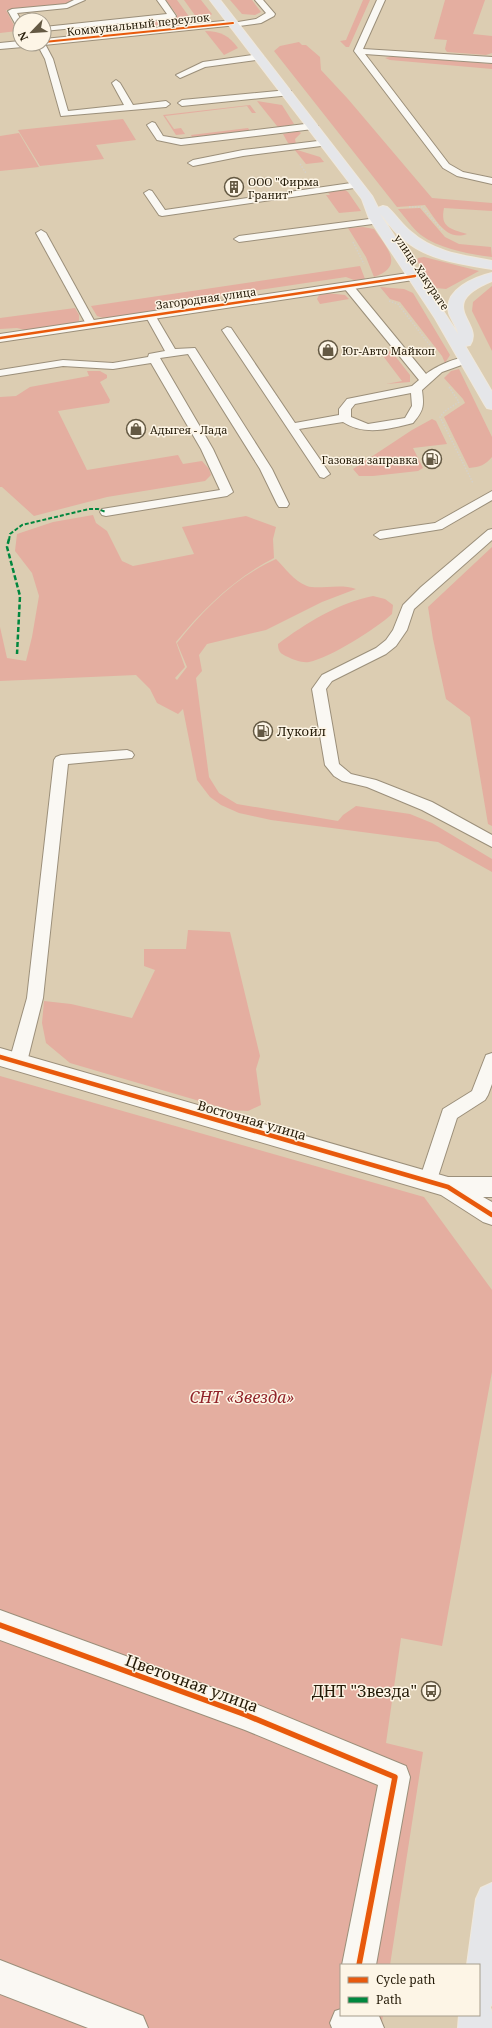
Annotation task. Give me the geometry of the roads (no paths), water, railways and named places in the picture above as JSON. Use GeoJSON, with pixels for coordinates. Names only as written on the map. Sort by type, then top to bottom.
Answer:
{"type":"FeatureCollection","features":[{"type":"Feature","properties":{"kind":"main road","name":"улица Хакурате"},"geometry":{"type":"LineString","coordinates":[[215,0],[314,126],[368,198],[377,221],[415,276],[492,405]]}},
{"type":"Feature","properties":{"kind":"main road"},"geometry":{"type":"LineString","coordinates":[[368,198],[390,217],[406,235],[417,243],[448,256],[492,265]]}},
{"type":"Feature","properties":{"kind":"main road"},"geometry":{"type":"LineString","coordinates":[[464,357],[466,332],[456,311],[456,305],[459,298],[469,287],[492,277]]}},
{"type":"Feature","properties":{"kind":"main road"},"geometry":{"type":"LineString","coordinates":[[480,1988],[492,1899]]}},
{"type":"Feature","properties":{"kind":"main road"},"geometry":{"type":"LineString","coordinates":[[474,2028],[476,2016]]}},
{"type":"Feature","properties":{"kind":"street","name":"Коммунальный переулок"},"geometry":{"type":"LineString","coordinates":[[52,41],[234,24]]}},
{"type":"Feature","properties":{"kind":"street"},"geometry":{"type":"LineString","coordinates":[[0,46],[12,45]]}},
{"type":"Feature","properties":{"kind":"street","name":"Загородная улица"},"geometry":{"type":"LineString","coordinates":[[0,338],[415,276]]}},
{"type":"Feature","properties":{"kind":"street","name":"Восточная улица"},"geometry":{"type":"LineString","coordinates":[[9,1059],[438,1184],[492,1215]]}},
{"type":"Feature","properties":{"kind":"street"},"geometry":{"type":"LineString","coordinates":[[438,1184],[492,1187]]}},
{"type":"Feature","properties":{"kind":"street","name":"Цветочная улица"},"geometry":{"type":"LineString","coordinates":[[0,1625],[246,1715],[395,1777],[359,1964]]}},
{"type":"Feature","properties":{"kind":"street"},"geometry":{"type":"LineString","coordinates":[[0,1978],[131,2028]]}},
{"type":"Feature","properties":{"kind":"lane"},"geometry":{"type":"LineString","coordinates":[[13,12],[67,6],[81,0]]}},
{"type":"Feature","properties":{"kind":"lane"},"geometry":{"type":"LineString","coordinates":[[52,28],[172,16],[161,0]]}},
{"type":"Feature","properties":{"kind":"lane"},"geometry":{"type":"LineString","coordinates":[[234,24],[258,21],[271,14],[259,0]]}},
{"type":"Feature","properties":{"kind":"lane"},"geometry":{"type":"LineString","coordinates":[[358,51],[381,0]]}},
{"type":"Feature","properties":{"kind":"lane"},"geometry":{"type":"LineString","coordinates":[[358,51],[492,60]]}},
{"type":"Feature","properties":{"kind":"lane"},"geometry":{"type":"LineString","coordinates":[[358,51],[446,166],[460,174],[492,181]]}},
{"type":"Feature","properties":{"kind":"lane"},"geometry":{"type":"LineString","coordinates":[[45,52],[49,59],[64,114],[166,104]]}},
{"type":"Feature","properties":{"kind":"lane"},"geometry":{"type":"LineString","coordinates":[[180,75],[203,65],[260,57]]}},
{"type":"Feature","properties":{"kind":"lane"},"geometry":{"type":"LineString","coordinates":[[116,83],[130,108]]}},
{"type":"Feature","properties":{"kind":"lane"},"geometry":{"type":"LineString","coordinates":[[182,103],[288,93]]}},
{"type":"Feature","properties":{"kind":"lane"},"geometry":{"type":"LineString","coordinates":[[152,125],[160,138],[181,142],[314,126]]}},
{"type":"Feature","properties":{"kind":"lane"},"geometry":{"type":"LineString","coordinates":[[192,163],[243,153],[326,142]]}},
{"type":"Feature","properties":{"kind":"lane"},"geometry":{"type":"LineString","coordinates":[[149,193],[162,212],[358,185]]}},
{"type":"Feature","properties":{"kind":"lane"},"geometry":{"type":"LineString","coordinates":[[240,239],[377,221]]}},
{"type":"Feature","properties":{"kind":"lane"},"geometry":{"type":"LineString","coordinates":[[41,233],[91,324]]}},
{"type":"Feature","properties":{"kind":"lane"},"geometry":{"type":"LineString","coordinates":[[348,286],[425,380]]}},
{"type":"Feature","properties":{"kind":"lane"},"geometry":{"type":"LineString","coordinates":[[150,315],[172,353]]}},
{"type":"Feature","properties":{"kind":"lane"},"geometry":{"type":"LineString","coordinates":[[227,330],[324,474]]}},
{"type":"Feature","properties":{"kind":"lane"},"geometry":{"type":"LineString","coordinates":[[106,512],[227,492],[207,449],[153,356],[191,350],[266,469],[283,504]]}},
{"type":"Feature","properties":{"kind":"lane"},"geometry":{"type":"LineString","coordinates":[[345,418],[345,409],[351,402],[416,389],[438,370],[464,357]]}},
{"type":"Feature","properties":{"kind":"lane"},"geometry":{"type":"LineString","coordinates":[[0,372],[63,363],[113,366],[155,359]]}},
{"type":"Feature","properties":{"kind":"lane"},"geometry":{"type":"LineString","coordinates":[[292,427],[345,418],[354,424],[367,428],[409,421],[415,414],[418,406],[416,389]]}},
{"type":"Feature","properties":{"kind":"lane"},"geometry":{"type":"LineString","coordinates":[[380,535],[438,526],[492,495]]}},
{"type":"Feature","properties":{"kind":"lane"},"geometry":{"type":"LineString","coordinates":[[492,533],[426,590],[408,608],[400,630],[391,643],[381,651],[327,678],[319,689],[332,765],[339,773],[347,778],[371,783],[426,806],[492,842]]}},
{"type":"Feature","properties":{"kind":"lane"},"geometry":{"type":"LineString","coordinates":[[9,1059],[35,998],[61,760],[127,755]]}},
{"type":"Feature","properties":{"kind":"lane"},"geometry":{"type":"LineString","coordinates":[[438,1184],[449,1114],[479,1095],[492,1060]]}},
{"type":"Feature","properties":{"kind":"place","name":"ООО \"Фирма Гранит\""},"geometry":{"type":"Point","coordinates":[234,187]}},
{"type":"Feature","properties":{"kind":"place","name":"Юг-Авто Майкоп"},"geometry":{"type":"Point","coordinates":[328,350]}},
{"type":"Feature","properties":{"kind":"place","name":"Адыгея - Лада"},"geometry":{"type":"Point","coordinates":[136,429]}},
{"type":"Feature","properties":{"kind":"place","name":"Газовая заправка"},"geometry":{"type":"Point","coordinates":[432,459]}},
{"type":"Feature","properties":{"kind":"place","name":"Лукойл"},"geometry":{"type":"Point","coordinates":[263,731]}},
{"type":"Feature","properties":{"kind":"place","name":"ДНТ \"Звезда\""},"geometry":{"type":"Point","coordinates":[431,1691]}},
{"type":"Feature","properties":{"kind":"park label","name":"СНТ «Звезда»"},"geometry":{"type":"Point","coordinates":[242,1397]}}]}
